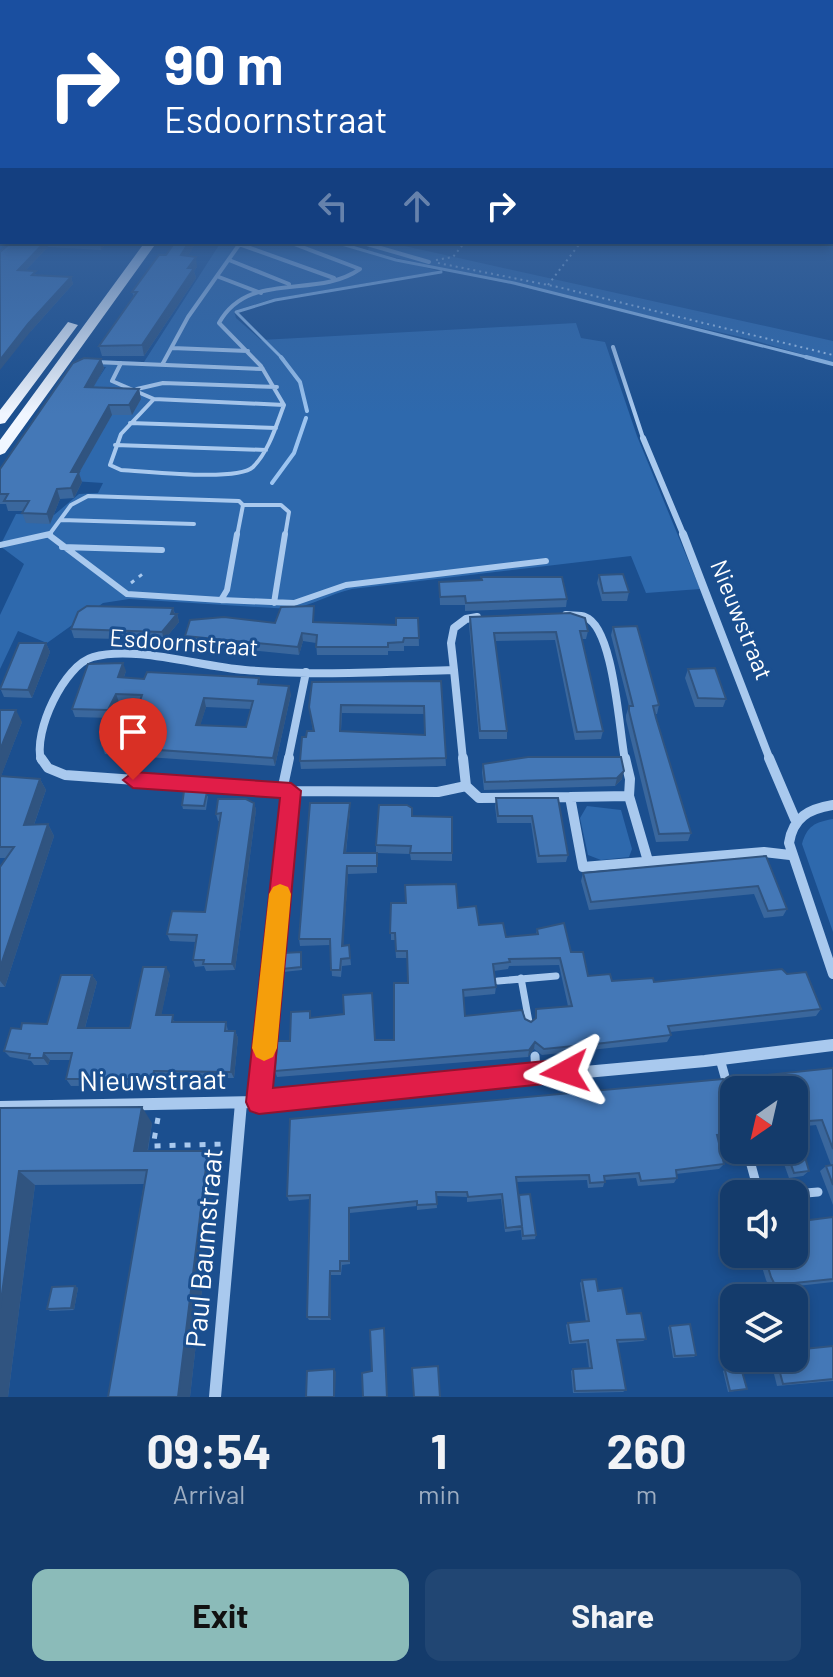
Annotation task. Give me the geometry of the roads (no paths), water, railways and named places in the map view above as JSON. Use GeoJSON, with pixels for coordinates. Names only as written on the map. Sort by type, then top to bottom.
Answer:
{"type":"FeatureCollection","features":[{"type":"Feature","properties":{"kind":"main road"},"geometry":{"type":"LineString","coordinates":[[0,420],[104,283]]}},
{"type":"Feature","properties":{"kind":"main road"},"geometry":{"type":"LineString","coordinates":[[0,450],[70,361],[123,283]]}},
{"type":"Feature","properties":{"kind":"street","name":"Nieuwstraat"},"geometry":{"type":"LineString","coordinates":[[643,438],[751,704],[788,809],[795,819]]}},
{"type":"Feature","properties":{"kind":"street"},"geometry":{"type":"LineString","coordinates":[[551,615],[579,614],[593,620],[601,631],[619,704],[617,725],[630,779],[629,796],[648,861]]}},
{"type":"Feature","properties":{"kind":"street"},"geometry":{"type":"LineString","coordinates":[[494,617],[466,618],[453,626],[450,633],[466,786],[479,798],[629,796]]}},
{"type":"Feature","properties":{"kind":"street","name":"Esdoornstraat"},"geometry":{"type":"LineString","coordinates":[[454,670],[306,672],[130,656],[92,657],[66,675],[40,744],[43,764],[65,775],[287,791],[438,792],[466,786]]}},
{"type":"Feature","properties":{"kind":"street"},"geometry":{"type":"LineString","coordinates":[[259,1102],[287,791],[306,672]]}},
{"type":"Feature","properties":{"kind":"street"},"geometry":{"type":"LineString","coordinates":[[570,797],[583,867],[764,852],[790,855]]}},
{"type":"Feature","properties":{"kind":"street"},"geometry":{"type":"LineString","coordinates":[[833,805],[817,808],[795,819],[790,828],[790,855],[833,974]]}},
{"type":"Feature","properties":{"kind":"street","name":"Nieuwstraat"},"geometry":{"type":"LineString","coordinates":[[0,1107],[259,1102],[720,1059],[833,1045]]}},
{"type":"Feature","properties":{"kind":"street","name":"Paul Baumstraat"},"geometry":{"type":"LineString","coordinates":[[215,1397],[241,1103]]}},
{"type":"Feature","properties":{"kind":"lane"},"geometry":{"type":"LineString","coordinates":[[162,365],[188,317],[214,283]]}},
{"type":"Feature","properties":{"kind":"lane"},"geometry":{"type":"LineString","coordinates":[[235,283],[261,293]]}},
{"type":"Feature","properties":{"kind":"lane"},"geometry":{"type":"LineString","coordinates":[[287,283],[291,285]]}},
{"type":"Feature","properties":{"kind":"lane"},"geometry":{"type":"LineString","coordinates":[[154,399],[130,423],[115,445],[108,462],[115,469],[219,473],[251,469],[266,450],[284,405],[277,387],[249,351],[219,323],[219,319],[231,302],[305,283]]}},
{"type":"Feature","properties":{"kind":"lane"},"geometry":{"type":"LineString","coordinates":[[613,347],[643,438]]}},
{"type":"Feature","properties":{"kind":"lane"},"geometry":{"type":"LineString","coordinates":[[172,348],[249,351]]}},
{"type":"Feature","properties":{"kind":"lane"},"geometry":{"type":"LineString","coordinates":[[92,362],[263,369]]}},
{"type":"Feature","properties":{"kind":"lane"},"geometry":{"type":"LineString","coordinates":[[121,363],[112,381],[154,399],[284,405]]}},
{"type":"Feature","properties":{"kind":"lane"},"geometry":{"type":"LineString","coordinates":[[133,390],[163,383],[277,387]]}},
{"type":"Feature","properties":{"kind":"lane"},"geometry":{"type":"LineString","coordinates":[[130,423],[276,428]]}},
{"type":"Feature","properties":{"kind":"lane"},"geometry":{"type":"LineString","coordinates":[[115,445],[266,450]]}},
{"type":"Feature","properties":{"kind":"lane"},"geometry":{"type":"LineString","coordinates":[[0,545],[49,535],[71,505],[88,496],[233,500],[243,505],[281,505],[289,512],[274,603]]}},
{"type":"Feature","properties":{"kind":"lane"},"geometry":{"type":"LineString","coordinates":[[221,600],[227,590],[243,505]]}},
{"type":"Feature","properties":{"kind":"lane"},"geometry":{"type":"LineString","coordinates":[[61,520],[194,524]]}},
{"type":"Feature","properties":{"kind":"lane"},"geometry":{"type":"LineString","coordinates":[[49,535],[122,591],[274,603],[305,600],[346,585],[546,561]]}},
{"type":"Feature","properties":{"kind":"lane"},"geometry":{"type":"LineString","coordinates":[[61,547],[162,550]]}},
{"type":"Feature","properties":{"kind":"lane"},"geometry":{"type":"LineString","coordinates":[[498,981],[556,976]]}},
{"type":"Feature","properties":{"kind":"lane"},"geometry":{"type":"LineString","coordinates":[[521,978],[529,1022]]}},
{"type":"Feature","properties":{"kind":"lane"},"geometry":{"type":"LineString","coordinates":[[535,1056],[536,1074]]}},
{"type":"Feature","properties":{"kind":"lane"},"geometry":{"type":"LineString","coordinates":[[720,1059],[725,1076]]}},
{"type":"Feature","properties":{"kind":"lane"},"geometry":{"type":"LineString","coordinates":[[808,1193],[818,1192]]}},
{"type":"Feature","properties":{"kind":"waterway"},"geometry":{"type":"LineString","coordinates":[[281,357],[236,312],[275,300],[375,283]]}},
{"type":"Feature","properties":{"kind":"waterway"},"geometry":{"type":"LineString","coordinates":[[515,283],[814,359]]}},
{"type":"Feature","properties":{"kind":"waterway"},"geometry":{"type":"LineString","coordinates":[[281,357],[300,382],[307,411]]}},
{"type":"Feature","properties":{"kind":"waterway"},"geometry":{"type":"LineString","coordinates":[[806,357],[833,364]]}},
{"type":"Feature","properties":{"kind":"waterway"},"geometry":{"type":"LineString","coordinates":[[272,483],[294,453],[306,418]]}}]}
